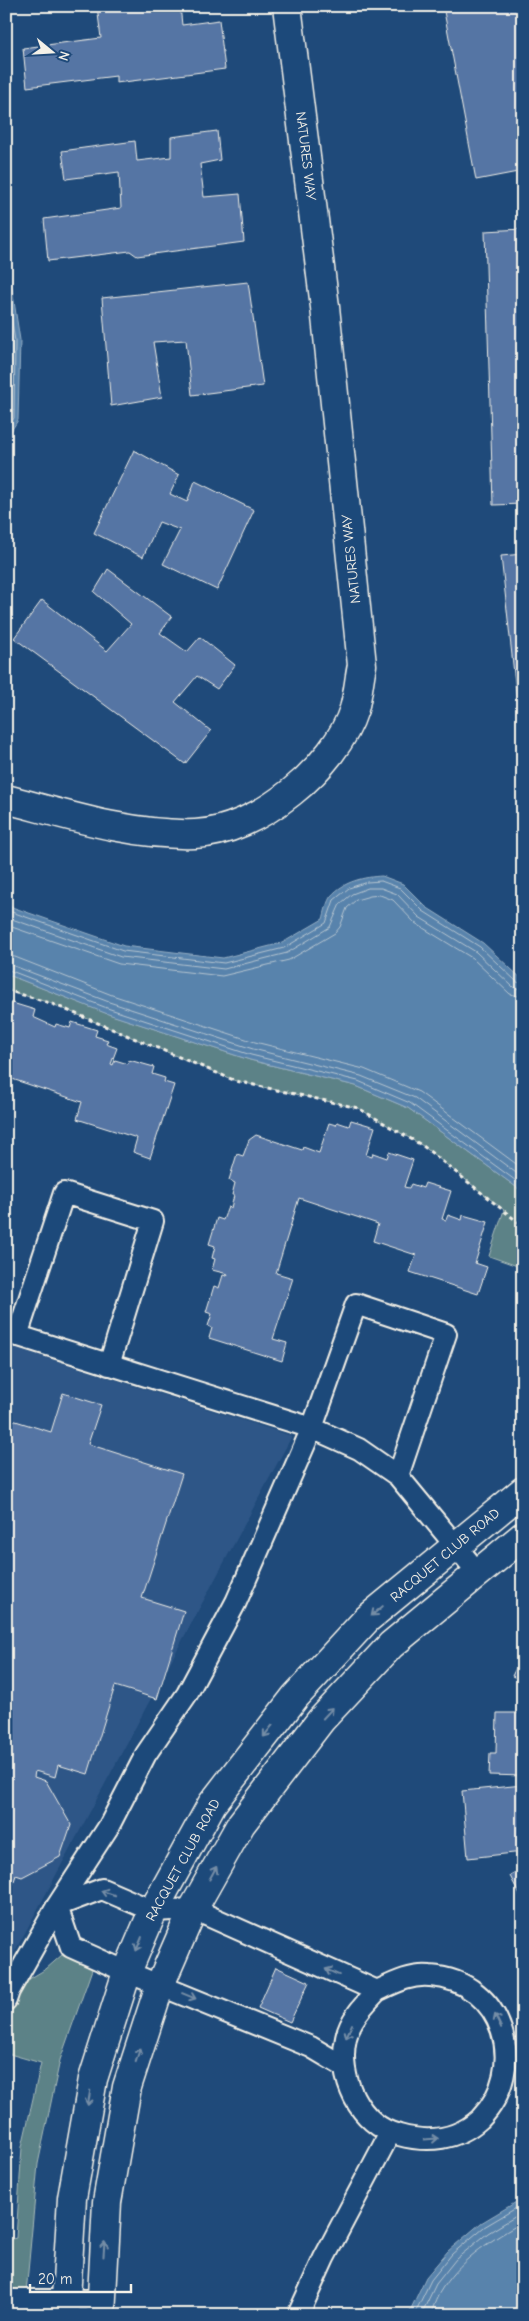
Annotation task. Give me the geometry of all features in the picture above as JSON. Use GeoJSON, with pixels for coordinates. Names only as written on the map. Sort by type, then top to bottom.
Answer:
{"type":"FeatureCollection","features":[{"type":"Feature","properties":{"kind":"street","name":"NATURES WAY"},"geometry":{"type":"LineString","coordinates":[[6,799],[145,832],[197,834],[231,826],[268,809],[306,781],[334,749],[354,710],[362,665],[324,308],[287,6]]}},
{"type":"Feature","properties":{"kind":"street","name":"RACQUET CLUB ROAD"},"geometry":{"type":"LineString","coordinates":[[65,2307],[72,2198],[93,2079],[127,1972],[153,1911],[212,1804],[295,1697],[367,1619],[523,1491]]}},
{"type":"Feature","properties":{"kind":"street"},"geometry":{"type":"LineString","coordinates":[[101,2308],[107,2202],[127,2087],[160,1985],[193,1909],[241,1824],[322,1720],[391,1645],[523,1536]]}},
{"type":"Feature","properties":{"kind":"lane"},"geometry":{"type":"LineString","coordinates":[[109,1364],[153,1221],[64,1193],[12,1334],[312,1428],[359,1449],[398,1476],[478,1573]]}},
{"type":"Feature","properties":{"kind":"lane"},"geometry":{"type":"LineString","coordinates":[[6,2000],[9,1991],[57,1906],[109,1826],[146,1754],[186,1694],[236,1602],[312,1428],[356,1304],[446,1334],[398,1476]]}},
{"type":"Feature","properties":{"kind":"lane"},"geometry":{"type":"LineString","coordinates":[[57,1906],[102,1889],[153,1911],[193,1909],[377,1991]]}},
{"type":"Feature","properties":{"kind":"lane"},"geometry":{"type":"LineString","coordinates":[[57,1906],[71,1947],[127,1972],[311,2047],[344,2066]]}},
{"type":"Feature","properties":{"kind":"lane"},"geometry":{"type":"LineString","coordinates":[[430,1976],[454,1980],[477,1993],[494,2011],[505,2034],[508,2060],[504,2085],[492,2108],[471,2127],[446,2138],[417,2140],[390,2133],[367,2117],[351,2093],[344,2066],[346,2038],[358,2012],[377,1991],[402,1979],[430,1976]]}},
{"type":"Feature","properties":{"kind":"lane"},"geometry":{"type":"LineString","coordinates":[[298,2315],[324,2258],[390,2133]]}},
{"type":"Feature","properties":{"kind":"lane"},"geometry":{"type":"LineString","coordinates":[[6,2300],[65,2307],[101,2308]]}},
{"type":"Feature","properties":{"kind":"path"},"geometry":{"type":"LineString","coordinates":[[6,990],[50,1003],[236,1080],[358,1108],[422,1146],[523,1226]]}},
{"type":"Feature","properties":{"kind":"shaded area"},"geometry":{"type":"Polygon","coordinates":[[[6,1345],[292,1436],[6,1968],[6,1345]]]}},
{"type":"Feature","properties":{"kind":"green space"},"geometry":{"type":"Polygon","coordinates":[[[6,974],[106,1013],[250,1060],[356,1086],[408,1108],[523,1192],[523,1268],[489,1256],[504,1210],[423,1146],[358,1108],[236,1081],[50,1003],[6,990],[6,974]]]}},
{"type":"Feature","properties":{"kind":"green space"},"geometry":{"type":"Polygon","coordinates":[[[71,1947],[96,1958],[60,2060],[38,2164],[24,2315],[6,2315],[6,2241],[16,2238],[22,2147],[41,2063],[6,2053],[6,2000],[9,1991],[46,1969],[71,1947]]]}},
{"type":"Feature","properties":{"kind":"water"},"geometry":{"type":"Polygon","coordinates":[[[6,250],[20,340],[18,420],[6,439],[6,250]]]}},
{"type":"Feature","properties":{"kind":"water"},"geometry":{"type":"Polygon","coordinates":[[[382,876],[403,884],[426,907],[483,943],[523,980],[523,1192],[408,1108],[356,1086],[250,1060],[105,1013],[6,974],[6,905],[124,946],[223,958],[282,943],[323,919],[330,898],[336,891],[348,883],[368,877],[382,876]]]}},
{"type":"Feature","properties":{"kind":"water"},"geometry":{"type":"Polygon","coordinates":[[[523,2198],[523,2315],[408,2315],[426,2277],[448,2251],[481,2223],[523,2198]]]}},
{"type":"Feature","properties":{"kind":"building"},"geometry":{"type":"Polygon","coordinates":[[[97,6],[180,6],[182,25],[219,20],[225,69],[116,83],[116,76],[27,87],[23,48],[101,38],[97,6]]]}},
{"type":"Feature","properties":{"kind":"building"},"geometry":{"type":"Polygon","coordinates":[[[443,6],[523,6],[523,171],[476,180],[443,6]]]}},
{"type":"Feature","properties":{"kind":"building"},"geometry":{"type":"Polygon","coordinates":[[[217,131],[220,160],[200,164],[204,197],[240,194],[244,242],[137,256],[130,251],[48,261],[44,219],[121,208],[119,172],[66,179],[62,151],[135,141],[137,161],[171,157],[171,137],[217,131]]]}},
{"type":"Feature","properties":{"kind":"building"},"geometry":{"type":"Polygon","coordinates":[[[523,229],[523,504],[493,505],[485,231],[523,229]]]}},
{"type":"Feature","properties":{"kind":"building"},"geometry":{"type":"Polygon","coordinates":[[[248,282],[263,386],[192,395],[186,340],[153,342],[162,397],[111,406],[102,298],[248,282]]]}},
{"type":"Feature","properties":{"kind":"building"},"geometry":{"type":"Polygon","coordinates":[[[134,450],[179,475],[170,494],[187,502],[195,481],[254,510],[217,590],[163,564],[180,530],[159,522],[143,557],[94,533],[134,450]]]}},
{"type":"Feature","properties":{"kind":"building"},"geometry":{"type":"Polygon","coordinates":[[[523,554],[523,755],[501,556],[523,554]]]}},
{"type":"Feature","properties":{"kind":"building"},"geometry":{"type":"Polygon","coordinates":[[[108,569],[172,617],[160,633],[187,652],[200,637],[235,665],[217,689],[197,676],[175,702],[211,731],[185,764],[14,638],[42,600],[107,651],[131,624],[94,592],[108,569]]]}},
{"type":"Feature","properties":{"kind":"building"},"geometry":{"type":"Polygon","coordinates":[[[9,1002],[35,1010],[33,1017],[55,1027],[56,1024],[70,1028],[72,1022],[97,1030],[95,1036],[108,1040],[106,1044],[117,1048],[111,1064],[113,1065],[115,1060],[128,1064],[129,1060],[154,1067],[152,1074],[165,1078],[164,1082],[174,1085],[150,1158],[133,1152],[137,1138],[77,1119],[82,1102],[9,1078],[6,1086],[6,1008],[9,1002]]]}},
{"type":"Feature","properties":{"kind":"building"},"geometry":{"type":"Polygon","coordinates":[[[351,1120],[375,1127],[366,1155],[372,1157],[373,1153],[387,1158],[389,1152],[413,1160],[404,1187],[409,1188],[411,1184],[423,1188],[425,1183],[451,1191],[442,1219],[446,1220],[448,1215],[462,1220],[463,1215],[488,1222],[475,1263],[487,1267],[478,1294],[410,1272],[416,1255],[373,1241],[378,1224],[299,1198],[276,1273],[293,1278],[273,1339],[287,1343],[282,1361],[209,1338],[212,1328],[208,1326],[212,1314],[206,1312],[214,1286],[219,1288],[223,1275],[227,1276],[228,1274],[212,1270],[215,1259],[212,1258],[215,1246],[209,1244],[217,1218],[223,1220],[228,1207],[231,1208],[235,1183],[229,1180],[237,1154],[243,1156],[249,1140],[256,1135],[302,1150],[303,1147],[319,1153],[329,1123],[336,1125],[337,1122],[349,1126],[351,1120]]]}},
{"type":"Feature","properties":{"kind":"building"},"geometry":{"type":"Polygon","coordinates":[[[63,1393],[101,1405],[88,1444],[182,1474],[142,1598],[184,1611],[157,1699],[115,1686],[88,1774],[58,1765],[55,1777],[35,1771],[34,1777],[46,1781],[71,1825],[60,1857],[22,1877],[16,1875],[8,1899],[6,1899],[6,1418],[51,1432],[63,1393]]]}},
{"type":"Feature","properties":{"kind":"building"},"geometry":{"type":"Polygon","coordinates":[[[523,1654],[523,1681],[512,1676],[523,1654]]]}},
{"type":"Feature","properties":{"kind":"building"},"geometry":{"type":"Polygon","coordinates":[[[497,1713],[523,1713],[523,1776],[489,1775],[490,1753],[496,1753],[497,1713]]]}},
{"type":"Feature","properties":{"kind":"building"},"geometry":{"type":"Polygon","coordinates":[[[523,1785],[523,1852],[468,1858],[462,1791],[523,1785]]]}},
{"type":"Feature","properties":{"kind":"building"},"geometry":{"type":"Polygon","coordinates":[[[523,1869],[523,1901],[510,1876],[523,1869]]]}},
{"type":"Feature","properties":{"kind":"building"},"geometry":{"type":"Polygon","coordinates":[[[276,1967],[309,1982],[290,2022],[258,2008],[276,1967]]]}}]}
